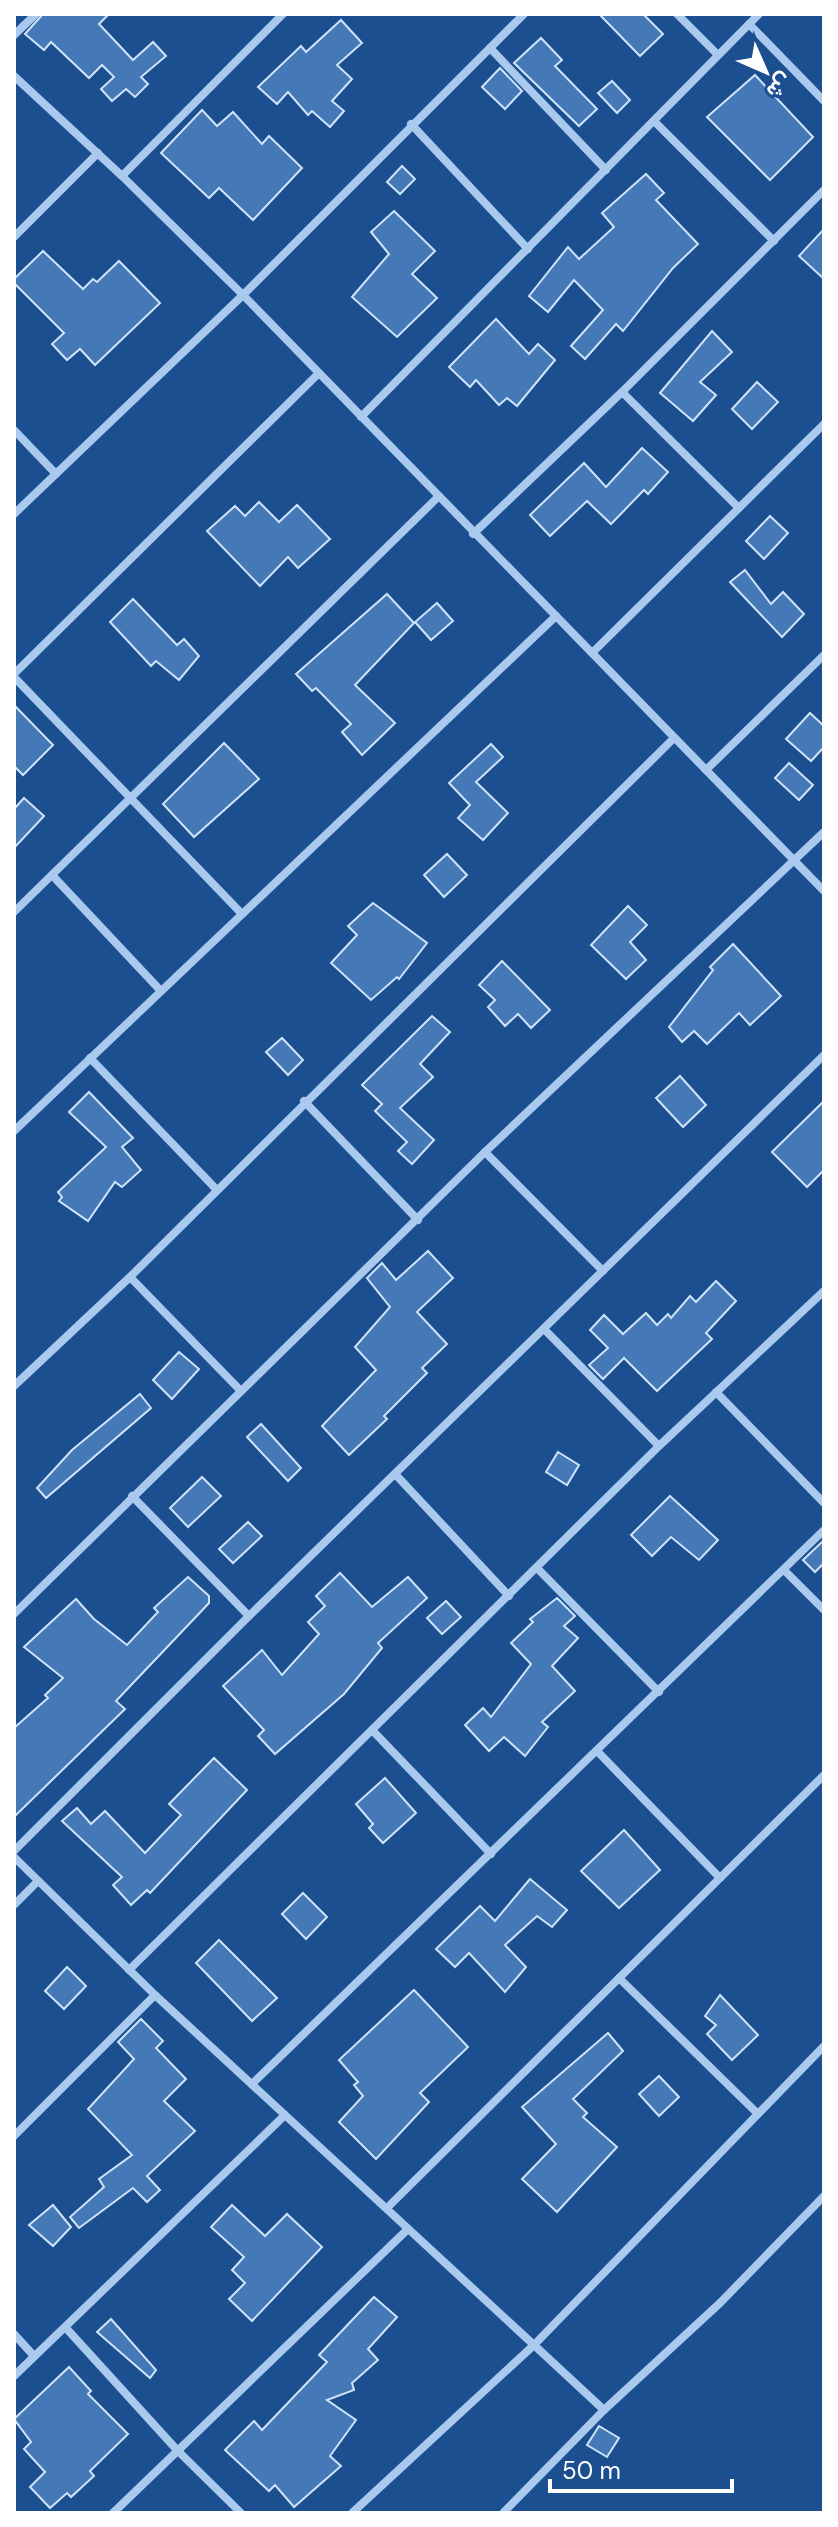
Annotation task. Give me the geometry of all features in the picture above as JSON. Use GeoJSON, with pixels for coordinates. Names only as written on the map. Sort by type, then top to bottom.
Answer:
{"type":"FeatureCollection","features":[{"type":"Feature","properties":{"kind":"street"},"geometry":{"type":"LineString","coordinates":[[14,35],[36,14]]}},
{"type":"Feature","properties":{"kind":"street"},"geometry":{"type":"LineString","coordinates":[[122,176],[283,14]]}},
{"type":"Feature","properties":{"kind":"street"},"geometry":{"type":"LineString","coordinates":[[14,514],[243,295],[524,14]]}},
{"type":"Feature","properties":{"kind":"street"},"geometry":{"type":"LineString","coordinates":[[677,14],[717,54]]}},
{"type":"Feature","properties":{"kind":"street"},"geometry":{"type":"LineString","coordinates":[[361,417],[759,14]]}},
{"type":"Feature","properties":{"kind":"street"},"geometry":{"type":"LineString","coordinates":[[749,24],[824,101]]}},
{"type":"Feature","properties":{"kind":"street"},"geometry":{"type":"LineString","coordinates":[[490,48],[606,170]]}},
{"type":"Feature","properties":{"kind":"street"},"geometry":{"type":"LineString","coordinates":[[14,76],[98,153],[243,295],[824,891]]}},
{"type":"Feature","properties":{"kind":"street"},"geometry":{"type":"LineString","coordinates":[[655,122],[774,241]]}},
{"type":"Feature","properties":{"kind":"street"},"geometry":{"type":"LineString","coordinates":[[411,124],[528,249]]}},
{"type":"Feature","properties":{"kind":"street"},"geometry":{"type":"LineString","coordinates":[[14,237],[98,153]]}},
{"type":"Feature","properties":{"kind":"street"},"geometry":{"type":"LineString","coordinates":[[473,534],[622,392],[824,190]]}},
{"type":"Feature","properties":{"kind":"street"},"geometry":{"type":"LineString","coordinates":[[242,914],[14,676],[319,373]]}},
{"type":"Feature","properties":{"kind":"street"},"geometry":{"type":"LineString","coordinates":[[622,392],[739,508]]}},
{"type":"Feature","properties":{"kind":"street"},"geometry":{"type":"LineString","coordinates":[[592,653],[824,424]]}},
{"type":"Feature","properties":{"kind":"street"},"geometry":{"type":"LineString","coordinates":[[14,430],[56,474]]}},
{"type":"Feature","properties":{"kind":"street"},"geometry":{"type":"LineString","coordinates":[[14,912],[439,496]]}},
{"type":"Feature","properties":{"kind":"street"},"geometry":{"type":"LineString","coordinates":[[14,1131],[556,616]]}},
{"type":"Feature","properties":{"kind":"street"},"geometry":{"type":"LineString","coordinates":[[706,770],[824,655]]}},
{"type":"Feature","properties":{"kind":"street"},"geometry":{"type":"LineString","coordinates":[[16,1380],[130,1277],[304,1101],[674,738]]}},
{"type":"Feature","properties":{"kind":"street"},"geometry":{"type":"LineString","coordinates":[[14,1614],[485,1152],[824,832]]}},
{"type":"Feature","properties":{"kind":"street"},"geometry":{"type":"LineString","coordinates":[[52,875],[160,990]]}},
{"type":"Feature","properties":{"kind":"street"},"geometry":{"type":"LineString","coordinates":[[604,2410],[155,1995],[14,1854],[249,1616],[824,1055]]}},
{"type":"Feature","properties":{"kind":"street"},"geometry":{"type":"LineString","coordinates":[[90,1058],[216,1189]]}},
{"type":"Feature","properties":{"kind":"street"},"geometry":{"type":"LineString","coordinates":[[304,1101],[418,1220]]}},
{"type":"Feature","properties":{"kind":"street"},"geometry":{"type":"LineString","coordinates":[[485,1152],[603,1271]]}},
{"type":"Feature","properties":{"kind":"street"},"geometry":{"type":"LineString","coordinates":[[130,1277],[240,1390]]}},
{"type":"Feature","properties":{"kind":"street"},"geometry":{"type":"LineString","coordinates":[[129,1970],[659,1446],[824,1291]]}},
{"type":"Feature","properties":{"kind":"street"},"geometry":{"type":"LineString","coordinates":[[544,1329],[659,1446]]}},
{"type":"Feature","properties":{"kind":"street"},"geometry":{"type":"LineString","coordinates":[[716,1392],[824,1503]]}},
{"type":"Feature","properties":{"kind":"street"},"geometry":{"type":"LineString","coordinates":[[396,1475],[509,1596]]}},
{"type":"Feature","properties":{"kind":"street"},"geometry":{"type":"LineString","coordinates":[[132,1496],[249,1616]]}},
{"type":"Feature","properties":{"kind":"street"},"geometry":{"type":"LineString","coordinates":[[252,2084],[824,1530]]}},
{"type":"Feature","properties":{"kind":"street"},"geometry":{"type":"LineString","coordinates":[[537,1568],[659,1692]]}},
{"type":"Feature","properties":{"kind":"street"},"geometry":{"type":"LineString","coordinates":[[784,1570],[824,1610]]}},
{"type":"Feature","properties":{"kind":"street"},"geometry":{"type":"LineString","coordinates":[[372,1730],[491,1854]]}},
{"type":"Feature","properties":{"kind":"street"},"geometry":{"type":"LineString","coordinates":[[598,1752],[720,1878]]}},
{"type":"Feature","properties":{"kind":"street"},"geometry":{"type":"LineString","coordinates":[[387,2208],[824,1775]]}},
{"type":"Feature","properties":{"kind":"street"},"geometry":{"type":"LineString","coordinates":[[14,1905],[38,1881]]}},
{"type":"Feature","properties":{"kind":"street"},"geometry":{"type":"LineString","coordinates":[[619,1978],[758,2114]]}},
{"type":"Feature","properties":{"kind":"street"},"geometry":{"type":"LineString","coordinates":[[14,2136],[155,1995]]}},
{"type":"Feature","properties":{"kind":"street"},"geometry":{"type":"LineString","coordinates":[[352,2513],[534,2345],[824,2046]]}},
{"type":"Feature","properties":{"kind":"street"},"geometry":{"type":"LineString","coordinates":[[14,2376],[285,2115]]}},
{"type":"Feature","properties":{"kind":"street"},"geometry":{"type":"LineString","coordinates":[[503,2513],[604,2410],[720,2303],[824,2196]]}},
{"type":"Feature","properties":{"kind":"street"},"geometry":{"type":"LineString","coordinates":[[113,2513],[408,2229]]}},
{"type":"Feature","properties":{"kind":"street"},"geometry":{"type":"LineString","coordinates":[[66,2328],[177,2450],[241,2513]]}},
{"type":"Feature","properties":{"kind":"street"},"geometry":{"type":"LineString","coordinates":[[14,2334],[34,2356]]}},
{"type":"Feature","properties":{"kind":"building"},"geometry":{"type":"Polygon","coordinates":[[[43,14],[109,14],[99,24],[133,60],[153,42],[166,56],[141,77],[148,84],[135,97],[126,89],[112,101],[101,89],[114,77],[102,65],[89,78],[51,42],[44,50],[25,34],[43,14]]]}},
{"type":"Feature","properties":{"kind":"building"},"geometry":{"type":"Polygon","coordinates":[[[599,14],[643,14],[663,34],[640,56],[599,14]]]}},
{"type":"Feature","properties":{"kind":"building"},"geometry":{"type":"Polygon","coordinates":[[[341,20],[362,43],[337,65],[352,79],[332,101],[344,111],[330,127],[312,111],[308,115],[288,92],[277,104],[258,87],[301,46],[306,52],[341,20]]]}},
{"type":"Feature","properties":{"kind":"building"},"geometry":{"type":"Polygon","coordinates":[[[541,38],[562,60],[555,66],[597,109],[579,126],[514,63],[541,38]]]}},
{"type":"Feature","properties":{"kind":"building"},"geometry":{"type":"Polygon","coordinates":[[[500,68],[522,91],[505,109],[482,87],[500,68]]]}},
{"type":"Feature","properties":{"kind":"building"},"geometry":{"type":"Polygon","coordinates":[[[755,75],[813,137],[770,180],[707,117],[755,75]]]}},
{"type":"Feature","properties":{"kind":"building"},"geometry":{"type":"Polygon","coordinates":[[[612,81],[630,100],[617,113],[598,93],[612,81]]]}},
{"type":"Feature","properties":{"kind":"building"},"geometry":{"type":"Polygon","coordinates":[[[202,110],[217,126],[233,112],[262,144],[269,136],[302,168],[253,220],[219,188],[209,198],[161,153],[202,110]]]}},
{"type":"Feature","properties":{"kind":"building"},"geometry":{"type":"Polygon","coordinates":[[[402,166],[415,179],[400,194],[387,182],[402,166]]]}},
{"type":"Feature","properties":{"kind":"building"},"geometry":{"type":"Polygon","coordinates":[[[646,174],[664,193],[656,200],[698,244],[673,268],[623,331],[616,324],[585,359],[571,346],[603,310],[574,280],[548,312],[529,296],[568,247],[579,259],[614,227],[602,213],[646,174]]]}},
{"type":"Feature","properties":{"kind":"building"},"geometry":{"type":"Polygon","coordinates":[[[394,211],[435,251],[412,274],[437,298],[397,337],[352,297],[389,254],[371,232],[394,211]]]}},
{"type":"Feature","properties":{"kind":"building"},"geometry":{"type":"Polygon","coordinates":[[[824,229],[824,279],[799,256],[824,229]]]}},
{"type":"Feature","properties":{"kind":"building"},"geometry":{"type":"Polygon","coordinates":[[[43,251],[83,289],[93,279],[97,282],[119,261],[160,303],[95,365],[80,349],[67,360],[52,344],[64,333],[14,283],[14,279],[43,251]]]}},
{"type":"Feature","properties":{"kind":"building"},"geometry":{"type":"Polygon","coordinates":[[[496,319],[529,354],[538,344],[555,360],[517,406],[507,398],[499,405],[476,380],[470,387],[449,367],[496,319]]]}},
{"type":"Feature","properties":{"kind":"building"},"geometry":{"type":"Polygon","coordinates":[[[712,331],[732,352],[700,382],[716,395],[693,421],[660,393],[712,331]]]}},
{"type":"Feature","properties":{"kind":"building"},"geometry":{"type":"Polygon","coordinates":[[[757,382],[778,402],[752,429],[732,409],[757,382]]]}},
{"type":"Feature","properties":{"kind":"building"},"geometry":{"type":"Polygon","coordinates":[[[642,448],[668,472],[648,494],[644,490],[611,524],[587,501],[550,536],[530,515],[584,463],[606,487],[642,448]]]}},
{"type":"Feature","properties":{"kind":"building"},"geometry":{"type":"Polygon","coordinates":[[[259,502],[279,522],[297,505],[330,539],[298,568],[288,557],[260,586],[207,531],[235,506],[245,516],[259,502]]]}},
{"type":"Feature","properties":{"kind":"building"},"geometry":{"type":"Polygon","coordinates":[[[770,516],[788,533],[764,559],[746,541],[770,516]]]}},
{"type":"Feature","properties":{"kind":"building"},"geometry":{"type":"Polygon","coordinates":[[[745,570],[771,604],[783,592],[804,614],[782,637],[730,582],[745,570]]]}},
{"type":"Feature","properties":{"kind":"building"},"geometry":{"type":"Polygon","coordinates":[[[387,594],[414,623],[355,685],[395,723],[362,755],[342,732],[351,724],[316,688],[312,691],[296,674],[387,594]]]}},
{"type":"Feature","properties":{"kind":"building"},"geometry":{"type":"Polygon","coordinates":[[[133,599],[177,645],[184,639],[199,656],[179,680],[156,661],[151,666],[110,622],[133,599]]]}},
{"type":"Feature","properties":{"kind":"building"},"geometry":{"type":"Polygon","coordinates":[[[437,603],[453,621],[431,640],[415,622],[437,603]]]}},
{"type":"Feature","properties":{"kind":"building"},"geometry":{"type":"Polygon","coordinates":[[[14,705],[53,745],[23,775],[14,766],[14,705]]]}},
{"type":"Feature","properties":{"kind":"building"},"geometry":{"type":"Polygon","coordinates":[[[810,713],[824,726],[824,747],[811,761],[786,739],[810,713]]]}},
{"type":"Feature","properties":{"kind":"building"},"geometry":{"type":"Polygon","coordinates":[[[224,743],[259,779],[194,837],[163,804],[224,743]]]}},
{"type":"Feature","properties":{"kind":"building"},"geometry":{"type":"Polygon","coordinates":[[[491,744],[503,757],[476,782],[508,813],[483,840],[458,818],[470,805],[449,783],[491,744]]]}},
{"type":"Feature","properties":{"kind":"building"},"geometry":{"type":"Polygon","coordinates":[[[789,763],[813,785],[799,800],[775,778],[789,763]]]}},
{"type":"Feature","properties":{"kind":"building"},"geometry":{"type":"Polygon","coordinates":[[[24,798],[44,816],[14,848],[14,809],[24,798]]]}},
{"type":"Feature","properties":{"kind":"building"},"geometry":{"type":"Polygon","coordinates":[[[447,854],[467,875],[444,897],[424,875],[447,854]]]}},
{"type":"Feature","properties":{"kind":"building"},"geometry":{"type":"Polygon","coordinates":[[[373,903],[427,943],[399,979],[397,977],[371,1000],[331,963],[357,935],[348,926],[373,903]]]}},
{"type":"Feature","properties":{"kind":"building"},"geometry":{"type":"Polygon","coordinates":[[[628,906],[647,925],[630,942],[646,960],[626,979],[591,945],[628,906]]]}},
{"type":"Feature","properties":{"kind":"building"},"geometry":{"type":"Polygon","coordinates":[[[733,944],[781,996],[750,1025],[739,1013],[707,1044],[694,1031],[682,1042],[669,1027],[713,970],[710,967],[733,944]]]}},
{"type":"Feature","properties":{"kind":"building"},"geometry":{"type":"Polygon","coordinates":[[[502,961],[550,1010],[531,1028],[518,1014],[505,1026],[488,1007],[495,1000],[479,985],[502,961]]]}},
{"type":"Feature","properties":{"kind":"building"},"geometry":{"type":"Polygon","coordinates":[[[432,1016],[450,1032],[420,1064],[433,1077],[400,1108],[434,1140],[412,1164],[398,1151],[407,1142],[375,1111],[382,1104],[362,1085],[432,1016]]]}},
{"type":"Feature","properties":{"kind":"building"},"geometry":{"type":"Polygon","coordinates":[[[282,1038],[303,1060],[288,1075],[266,1052],[282,1038]]]}},
{"type":"Feature","properties":{"kind":"building"},"geometry":{"type":"Polygon","coordinates":[[[680,1076],[706,1105],[683,1127],[656,1098],[680,1076]]]}},
{"type":"Feature","properties":{"kind":"building"},"geometry":{"type":"Polygon","coordinates":[[[89,1092],[133,1138],[122,1147],[141,1170],[122,1187],[115,1182],[88,1221],[59,1201],[62,1197],[58,1192],[106,1147],[69,1112],[89,1092]]]}},
{"type":"Feature","properties":{"kind":"building"},"geometry":{"type":"Polygon","coordinates":[[[824,1101],[824,1170],[807,1187],[772,1152],[824,1101]]]}},
{"type":"Feature","properties":{"kind":"building"},"geometry":{"type":"Polygon","coordinates":[[[428,1251],[453,1278],[417,1312],[447,1344],[422,1368],[427,1373],[384,1416],[387,1419],[349,1455],[322,1426],[376,1370],[355,1347],[390,1307],[367,1278],[382,1263],[396,1280],[428,1251]]]}},
{"type":"Feature","properties":{"kind":"building"},"geometry":{"type":"Polygon","coordinates":[[[716,1281],[736,1301],[706,1333],[712,1339],[657,1391],[624,1358],[603,1379],[589,1365],[608,1348],[590,1330],[604,1315],[623,1334],[646,1313],[657,1325],[668,1314],[671,1318],[690,1296],[696,1302],[716,1281]]]}},
{"type":"Feature","properties":{"kind":"building"},"geometry":{"type":"Polygon","coordinates":[[[179,1352],[199,1369],[172,1399],[153,1380],[179,1352]]]}},
{"type":"Feature","properties":{"kind":"building"},"geometry":{"type":"Polygon","coordinates":[[[140,1394],[151,1408],[46,1498],[37,1488],[72,1450],[140,1394]]]}},
{"type":"Feature","properties":{"kind":"building"},"geometry":{"type":"Polygon","coordinates":[[[261,1424],[301,1468],[288,1481],[247,1437],[261,1424]]]}},
{"type":"Feature","properties":{"kind":"building"},"geometry":{"type":"Polygon","coordinates":[[[558,1452],[579,1465],[567,1485],[546,1472],[558,1452]]]}},
{"type":"Feature","properties":{"kind":"building"},"geometry":{"type":"Polygon","coordinates":[[[202,1477],[221,1496],[188,1527],[170,1508],[202,1477]]]}},
{"type":"Feature","properties":{"kind":"building"},"geometry":{"type":"Polygon","coordinates":[[[670,1496],[718,1540],[699,1560],[671,1537],[652,1556],[631,1535],[670,1496]]]}},
{"type":"Feature","properties":{"kind":"building"},"geometry":{"type":"Polygon","coordinates":[[[248,1522],[262,1536],[233,1563],[219,1549],[248,1522]]]}},
{"type":"Feature","properties":{"kind":"building"},"geometry":{"type":"Polygon","coordinates":[[[824,1540],[824,1563],[815,1572],[803,1560],[824,1540]]]}},
{"type":"Feature","properties":{"kind":"building"},"geometry":{"type":"Polygon","coordinates":[[[340,1573],[372,1607],[408,1577],[427,1598],[378,1643],[382,1648],[344,1694],[275,1754],[258,1736],[264,1730],[223,1686],[262,1650],[282,1675],[319,1634],[308,1622],[325,1606],[316,1596],[340,1573]]]}},
{"type":"Feature","properties":{"kind":"building"},"geometry":{"type":"Polygon","coordinates":[[[188,1577],[209,1596],[209,1603],[116,1701],[125,1709],[14,1817],[14,1728],[48,1698],[45,1695],[63,1678],[24,1647],[76,1599],[94,1619],[127,1645],[158,1612],[154,1608],[188,1577]]]}},
{"type":"Feature","properties":{"kind":"building"},"geometry":{"type":"Polygon","coordinates":[[[557,1598],[575,1616],[564,1626],[578,1638],[552,1666],[575,1691],[542,1722],[548,1727],[525,1756],[504,1737],[489,1751],[465,1725],[483,1708],[491,1717],[531,1664],[511,1643],[533,1622],[530,1619],[557,1598]]]}},
{"type":"Feature","properties":{"kind":"building"},"geometry":{"type":"Polygon","coordinates":[[[446,1601],[461,1617],[442,1634],[427,1618],[446,1601]]]}},
{"type":"Feature","properties":{"kind":"building"},"geometry":{"type":"Polygon","coordinates":[[[214,1758],[247,1790],[150,1893],[147,1890],[131,1905],[113,1885],[122,1877],[62,1821],[77,1808],[91,1824],[105,1811],[145,1853],[181,1815],[169,1804],[214,1758]]]}},
{"type":"Feature","properties":{"kind":"building"},"geometry":{"type":"Polygon","coordinates":[[[385,1778],[416,1813],[383,1843],[369,1828],[373,1824],[356,1804],[385,1778]]]}},
{"type":"Feature","properties":{"kind":"building"},"geometry":{"type":"Polygon","coordinates":[[[624,1830],[660,1870],[619,1908],[581,1871],[624,1830]]]}},
{"type":"Feature","properties":{"kind":"building"},"geometry":{"type":"Polygon","coordinates":[[[530,1879],[567,1910],[552,1927],[537,1916],[505,1945],[526,1967],[505,1992],[469,1953],[455,1967],[436,1949],[480,1906],[495,1921],[530,1879]]]}},
{"type":"Feature","properties":{"kind":"building"},"geometry":{"type":"Polygon","coordinates":[[[303,1893],[327,1917],[306,1939],[282,1914],[303,1893]]]}},
{"type":"Feature","properties":{"kind":"building"},"geometry":{"type":"Polygon","coordinates":[[[219,1940],[277,1998],[252,2021],[196,1963],[219,1940]]]}},
{"type":"Feature","properties":{"kind":"building"},"geometry":{"type":"Polygon","coordinates":[[[67,1967],[86,1986],[64,2009],[45,1991],[67,1967]]]}},
{"type":"Feature","properties":{"kind":"building"},"geometry":{"type":"Polygon","coordinates":[[[414,1990],[468,2047],[420,2093],[429,2102],[376,2159],[339,2122],[363,2096],[354,2085],[358,2082],[339,2060],[414,1990]]]}},
{"type":"Feature","properties":{"kind":"building"},"geometry":{"type":"Polygon","coordinates":[[[720,1995],[758,2035],[732,2060],[707,2034],[716,2025],[705,2016],[720,1995]]]}},
{"type":"Feature","properties":{"kind":"building"},"geometry":{"type":"Polygon","coordinates":[[[141,2019],[163,2041],[156,2048],[186,2079],[164,2101],[195,2131],[147,2176],[160,2190],[147,2202],[133,2188],[79,2228],[70,2217],[104,2187],[99,2179],[132,2155],[88,2109],[134,2059],[118,2042],[141,2019]]]}},
{"type":"Feature","properties":{"kind":"building"},"geometry":{"type":"Polygon","coordinates":[[[608,2033],[623,2051],[573,2099],[587,2113],[583,2117],[617,2147],[557,2212],[522,2179],[556,2144],[522,2107],[608,2033]]]}},
{"type":"Feature","properties":{"kind":"building"},"geometry":{"type":"Polygon","coordinates":[[[659,2076],[679,2097],[659,2116],[639,2094],[659,2076]]]}},
{"type":"Feature","properties":{"kind":"building"},"geometry":{"type":"Polygon","coordinates":[[[53,2205],[71,2227],[53,2246],[29,2225],[53,2205]]]}},
{"type":"Feature","properties":{"kind":"building"},"geometry":{"type":"Polygon","coordinates":[[[232,2205],[265,2236],[287,2214],[322,2247],[252,2321],[229,2299],[245,2283],[232,2270],[244,2257],[211,2227],[232,2205]]]}},
{"type":"Feature","properties":{"kind":"building"},"geometry":{"type":"Polygon","coordinates":[[[374,2297],[397,2317],[368,2349],[378,2360],[352,2383],[354,2390],[327,2400],[356,2420],[330,2456],[341,2466],[294,2507],[275,2485],[269,2491],[225,2450],[254,2421],[262,2430],[327,2362],[319,2355],[374,2297]]]}},
{"type":"Feature","properties":{"kind":"building"},"geometry":{"type":"Polygon","coordinates":[[[111,2319],[156,2370],[150,2378],[97,2332],[111,2319]]]}},
{"type":"Feature","properties":{"kind":"building"},"geometry":{"type":"Polygon","coordinates":[[[69,2367],[91,2391],[88,2394],[128,2434],[90,2471],[94,2476],[71,2497],[67,2493],[50,2508],[30,2487],[45,2472],[24,2449],[31,2442],[14,2419],[69,2367]]]}},
{"type":"Feature","properties":{"kind":"building"},"geometry":{"type":"Polygon","coordinates":[[[599,2426],[619,2438],[607,2457],[587,2445],[599,2426]]]}}]}
